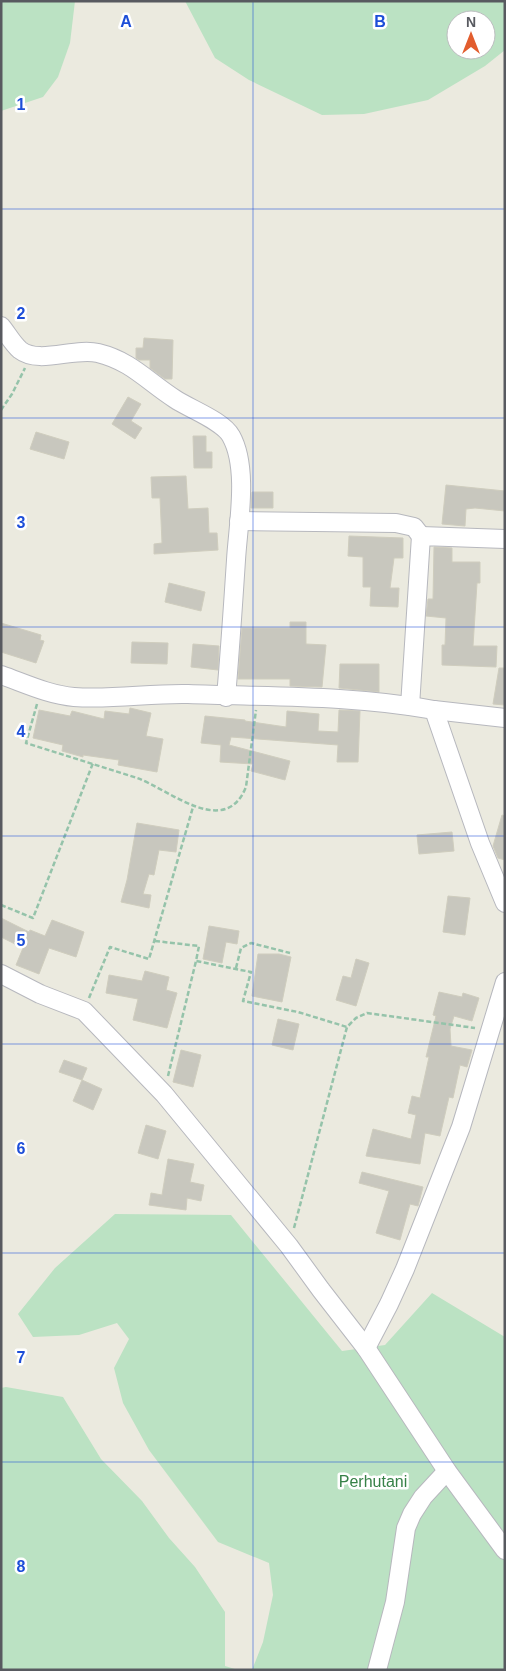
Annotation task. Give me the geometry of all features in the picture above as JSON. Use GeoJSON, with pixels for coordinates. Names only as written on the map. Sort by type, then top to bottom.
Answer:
{"type":"FeatureCollection","features":[{"type":"Feature","properties":{"kind":"street"},"geometry":{"type":"LineString","coordinates":[[1,326],[20,350],[31,356],[95,352],[120,360],[176,400],[221,426],[231,435],[238,454],[241,497],[226,697]]}},
{"type":"Feature","properties":{"kind":"street"},"geometry":{"type":"LineString","coordinates":[[238,521],[396,523],[409,524],[414,527],[421,536],[410,706]]}},
{"type":"Feature","properties":{"kind":"street"},"geometry":{"type":"LineString","coordinates":[[421,536],[505,539]]}},
{"type":"Feature","properties":{"kind":"street"},"geometry":{"type":"LineString","coordinates":[[1,674],[41,690],[73,697],[135,697],[186,694],[226,697],[359,700],[505,718]]}},
{"type":"Feature","properties":{"kind":"street"},"geometry":{"type":"LineString","coordinates":[[434,710],[480,843],[505,903]]}},
{"type":"Feature","properties":{"kind":"street"},"geometry":{"type":"LineString","coordinates":[[1,974],[40,994],[84,1011],[164,1094],[289,1246],[366,1348],[447,1471],[505,1550]]}},
{"type":"Feature","properties":{"kind":"street"},"geometry":{"type":"LineString","coordinates":[[366,1348],[405,1269],[461,1127],[505,982]]}},
{"type":"Feature","properties":{"kind":"street"},"geometry":{"type":"LineString","coordinates":[[377,1670],[395,1602],[406,1528],[412,1514],[423,1498],[447,1471]]}},
{"type":"Feature","properties":{"kind":"path"},"geometry":{"type":"LineString","coordinates":[[1,410],[12,394],[31,356]]}},
{"type":"Feature","properties":{"kind":"path"},"geometry":{"type":"LineString","coordinates":[[41,690],[26,743],[151,783],[193,807],[222,811],[233,806],[241,799],[246,787],[258,697]]}},
{"type":"Feature","properties":{"kind":"path"},"geometry":{"type":"LineString","coordinates":[[1,906],[33,918],[93,763]]}},
{"type":"Feature","properties":{"kind":"path"},"geometry":{"type":"LineString","coordinates":[[84,1011],[110,947],[149,959],[193,807]]}},
{"type":"Feature","properties":{"kind":"path"},"geometry":{"type":"LineString","coordinates":[[155,941],[199,946],[164,1094]]}},
{"type":"Feature","properties":{"kind":"path"},"geometry":{"type":"LineString","coordinates":[[236,968],[241,948],[252,943],[290,953]]}},
{"type":"Feature","properties":{"kind":"path"},"geometry":{"type":"LineString","coordinates":[[196,960],[252,972],[243,1001],[298,1012],[347,1027]]}},
{"type":"Feature","properties":{"kind":"path"},"geometry":{"type":"LineString","coordinates":[[289,1246],[347,1027],[356,1018],[367,1013],[490,1031]]}},
{"type":"Feature","properties":{"kind":"green space"},"geometry":{"type":"Polygon","coordinates":[[[1,1],[75,1],[70,43],[58,77],[43,97],[1,111],[1,1]]]}},
{"type":"Feature","properties":{"kind":"green space"},"geometry":{"type":"Polygon","coordinates":[[[185,1],[505,1],[505,50],[496,57],[496,10],[446,10],[446,60],[492,60],[428,100],[364,114],[322,115],[249,80],[215,58],[185,1]]]}},
{"type":"Feature","properties":{"kind":"green space","name":"Perhutani"},"geometry":{"type":"Polygon","coordinates":[[[115,1214],[231,1215],[342,1351],[385,1345],[432,1293],[505,1337],[505,1670],[252,1670],[263,1642],[273,1595],[269,1563],[218,1542],[149,1450],[123,1403],[114,1368],[129,1339],[117,1323],[79,1335],[33,1337],[18,1314],[55,1268],[115,1214]]]}},
{"type":"Feature","properties":{"kind":"green space"},"geometry":{"type":"Polygon","coordinates":[[[6,1387],[63,1397],[101,1459],[142,1501],[169,1538],[195,1567],[225,1612],[225,1666],[238,1670],[1,1670],[1,1388],[6,1387]]]}},
{"type":"Feature","properties":{"kind":"building"},"geometry":{"type":"Polygon","coordinates":[[[144,338],[173,340],[172,379],[165,379],[150,368],[150,360],[139,360],[136,358],[136,348],[143,348],[144,338]]]}},
{"type":"Feature","properties":{"kind":"building"},"geometry":{"type":"Polygon","coordinates":[[[128,397],[141,404],[131,421],[142,428],[135,439],[112,424],[128,397]]]}},
{"type":"Feature","properties":{"kind":"building"},"geometry":{"type":"Polygon","coordinates":[[[36,432],[69,442],[64,459],[30,449],[36,432]]]}},
{"type":"Feature","properties":{"kind":"building"},"geometry":{"type":"Polygon","coordinates":[[[193,436],[206,436],[206,452],[212,452],[212,468],[194,468],[193,436]]]}},
{"type":"Feature","properties":{"kind":"building"},"geometry":{"type":"Polygon","coordinates":[[[186,476],[188,509],[208,508],[209,533],[217,533],[218,550],[154,554],[154,544],[162,543],[160,498],[152,498],[151,477],[186,476]]]}},
{"type":"Feature","properties":{"kind":"building"},"geometry":{"type":"Polygon","coordinates":[[[446,485],[505,491],[505,511],[466,509],[465,526],[442,524],[446,485]]]}},
{"type":"Feature","properties":{"kind":"building"},"geometry":{"type":"Polygon","coordinates":[[[252,492],[273,492],[273,508],[251,508],[252,492]]]}},
{"type":"Feature","properties":{"kind":"building"},"geometry":{"type":"Polygon","coordinates":[[[349,536],[403,538],[403,558],[394,558],[390,588],[399,588],[398,607],[370,606],[371,587],[363,587],[363,557],[348,556],[349,536]]]}},
{"type":"Feature","properties":{"kind":"building"},"geometry":{"type":"Polygon","coordinates":[[[434,547],[452,548],[452,562],[480,562],[480,583],[477,583],[473,646],[497,646],[496,667],[442,665],[442,645],[445,645],[446,618],[426,616],[428,599],[433,599],[434,547]]]}},
{"type":"Feature","properties":{"kind":"building"},"geometry":{"type":"Polygon","coordinates":[[[169,583],[205,592],[201,611],[165,602],[169,583]]]}},
{"type":"Feature","properties":{"kind":"building"},"geometry":{"type":"Polygon","coordinates":[[[290,622],[306,622],[306,644],[326,645],[322,687],[290,686],[290,679],[238,679],[242,628],[290,628],[290,622]]]}},
{"type":"Feature","properties":{"kind":"building"},"geometry":{"type":"Polygon","coordinates":[[[1,623],[41,635],[40,640],[44,641],[36,663],[1,652],[1,623]]]}},
{"type":"Feature","properties":{"kind":"building"},"geometry":{"type":"Polygon","coordinates":[[[132,642],[168,643],[167,664],[131,663],[132,642]]]}},
{"type":"Feature","properties":{"kind":"building"},"geometry":{"type":"Polygon","coordinates":[[[193,644],[219,646],[218,670],[191,667],[193,644]]]}},
{"type":"Feature","properties":{"kind":"building"},"geometry":{"type":"Polygon","coordinates":[[[340,664],[379,664],[379,692],[339,688],[340,664]]]}},
{"type":"Feature","properties":{"kind":"building"},"geometry":{"type":"Polygon","coordinates":[[[499,668],[505,668],[505,705],[493,704],[499,668]]]}},
{"type":"Feature","properties":{"kind":"building"},"geometry":{"type":"Polygon","coordinates":[[[130,708],[151,713],[146,736],[163,739],[157,772],[118,765],[119,760],[83,755],[83,757],[62,751],[63,745],[33,738],[39,710],[70,716],[72,711],[104,719],[105,711],[129,714],[130,708]]]}},
{"type":"Feature","properties":{"kind":"building"},"geometry":{"type":"Polygon","coordinates":[[[339,710],[360,711],[358,762],[337,762],[338,745],[231,737],[229,745],[290,761],[285,780],[251,771],[253,764],[220,762],[221,745],[201,743],[205,716],[286,727],[287,711],[319,714],[318,731],[338,732],[339,710]]]}},
{"type":"Feature","properties":{"kind":"building"},"geometry":{"type":"Polygon","coordinates":[[[502,815],[505,816],[505,860],[498,858],[493,846],[502,815]]]}},
{"type":"Feature","properties":{"kind":"building"},"geometry":{"type":"Polygon","coordinates":[[[137,823],[179,830],[176,852],[159,850],[154,875],[149,874],[143,894],[151,895],[149,908],[121,902],[127,880],[137,823]]]}},
{"type":"Feature","properties":{"kind":"building"},"geometry":{"type":"Polygon","coordinates":[[[452,832],[454,851],[419,854],[417,835],[452,832]]]}},
{"type":"Feature","properties":{"kind":"building"},"geometry":{"type":"Polygon","coordinates":[[[448,896],[470,898],[465,935],[443,932],[448,896]]]}},
{"type":"Feature","properties":{"kind":"building"},"geometry":{"type":"Polygon","coordinates":[[[1,918],[29,932],[30,930],[45,936],[52,920],[84,932],[76,957],[49,948],[39,974],[16,965],[23,948],[1,937],[1,918]]]}},
{"type":"Feature","properties":{"kind":"building"},"geometry":{"type":"Polygon","coordinates":[[[209,926],[239,931],[237,944],[226,942],[222,963],[203,959],[209,926]]]}},
{"type":"Feature","properties":{"kind":"building"},"geometry":{"type":"Polygon","coordinates":[[[258,954],[279,954],[291,957],[282,1002],[252,996],[258,954]]]}},
{"type":"Feature","properties":{"kind":"building"},"geometry":{"type":"Polygon","coordinates":[[[356,959],[369,963],[356,1006],[336,1000],[343,976],[351,978],[356,959]]]}},
{"type":"Feature","properties":{"kind":"building"},"geometry":{"type":"Polygon","coordinates":[[[145,971],[169,977],[166,990],[177,993],[167,1028],[133,1020],[138,999],[106,993],[109,975],[142,981],[145,971]]]}},
{"type":"Feature","properties":{"kind":"building"},"geometry":{"type":"Polygon","coordinates":[[[439,992],[462,997],[463,993],[479,998],[472,1021],[454,1016],[450,1029],[451,1046],[472,1050],[467,1067],[460,1065],[453,1098],[449,1097],[440,1136],[425,1133],[420,1164],[366,1156],[373,1129],[411,1139],[416,1115],[408,1113],[412,1096],[420,1098],[429,1057],[426,1057],[436,1016],[433,1015],[439,992]]]}},
{"type":"Feature","properties":{"kind":"building"},"geometry":{"type":"Polygon","coordinates":[[[278,1019],[299,1024],[293,1050],[272,1045],[278,1019]]]}},
{"type":"Feature","properties":{"kind":"building"},"geometry":{"type":"Polygon","coordinates":[[[181,1050],[201,1055],[193,1087],[173,1082],[181,1050]]]}},
{"type":"Feature","properties":{"kind":"building"},"geometry":{"type":"Polygon","coordinates":[[[64,1060],[87,1068],[82,1080],[59,1072],[64,1060]]]}},
{"type":"Feature","properties":{"kind":"building"},"geometry":{"type":"Polygon","coordinates":[[[82,1080],[102,1089],[93,1110],[73,1101],[82,1080]]]}},
{"type":"Feature","properties":{"kind":"building"},"geometry":{"type":"Polygon","coordinates":[[[146,1125],[166,1131],[158,1159],[138,1153],[146,1125]]]}},
{"type":"Feature","properties":{"kind":"building"},"geometry":{"type":"Polygon","coordinates":[[[168,1159],[194,1164],[190,1182],[204,1185],[201,1201],[187,1198],[186,1210],[149,1205],[151,1193],[162,1195],[168,1159]]]}},
{"type":"Feature","properties":{"kind":"building"},"geometry":{"type":"Polygon","coordinates":[[[362,1172],[423,1187],[418,1206],[410,1204],[400,1240],[376,1233],[389,1191],[359,1183],[362,1172]]]}}]}
